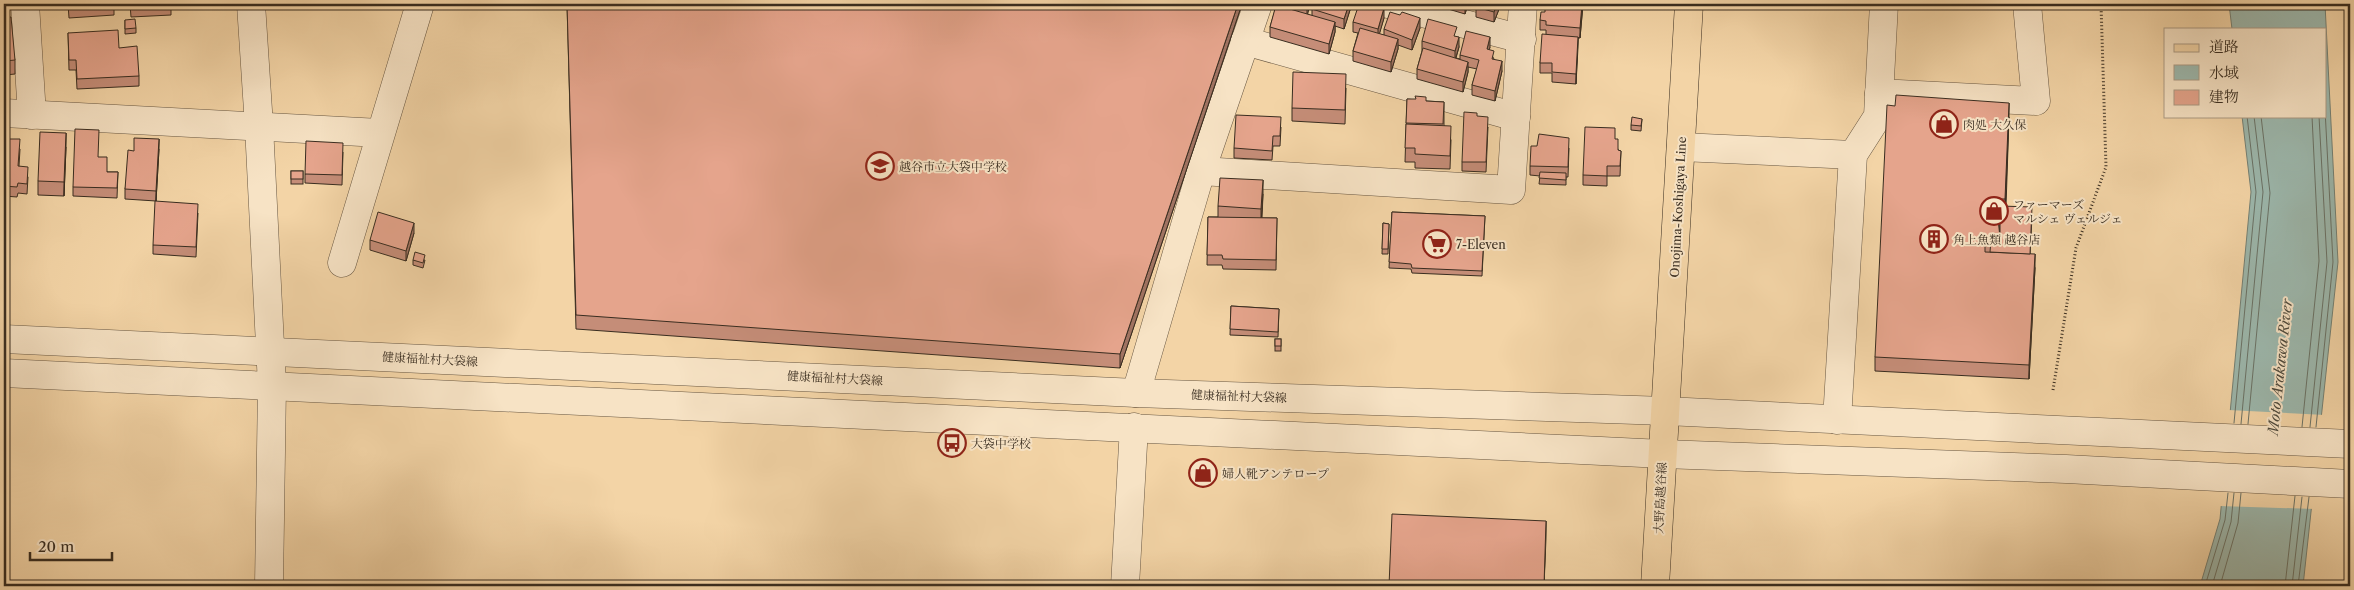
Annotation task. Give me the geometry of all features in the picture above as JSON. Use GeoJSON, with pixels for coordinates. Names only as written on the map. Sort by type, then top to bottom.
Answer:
{"type":"FeatureCollection","features":[{"type":"Feature","properties":{"kind":"main road","name":"Onojima-Koshigaya Line"},"geometry":{"type":"LineString","coordinates":[[1666,410],[1689,4]]}},
{"type":"Feature","properties":{"kind":"main road","name":"大野島越谷線"},"geometry":{"type":"LineString","coordinates":[[1655,586],[1666,410]]}},
{"type":"Feature","properties":{"kind":"street"},"geometry":{"type":"LineString","coordinates":[[25,4],[32,115]]}},
{"type":"Feature","properties":{"kind":"street"},"geometry":{"type":"LineString","coordinates":[[251,4],[272,385],[269,586]]}},
{"type":"Feature","properties":{"kind":"street"},"geometry":{"type":"LineString","coordinates":[[342,263],[420,4]]}},
{"type":"Feature","properties":{"kind":"street"},"geometry":{"type":"LineString","coordinates":[[1136,392],[1201,171],[1258,4]]}},
{"type":"Feature","properties":{"kind":"street"},"geometry":{"type":"LineString","coordinates":[[1388,4],[1522,39]]}},
{"type":"Feature","properties":{"kind":"street"},"geometry":{"type":"LineString","coordinates":[[1201,171],[1511,190],[1524,4]]}},
{"type":"Feature","properties":{"kind":"street"},"geometry":{"type":"LineString","coordinates":[[1838,420],[1853,155],[1878,116],[1884,4]]}},
{"type":"Feature","properties":{"kind":"street"},"geometry":{"type":"LineString","coordinates":[[1879,94],[2036,101],[2027,4]]}},
{"type":"Feature","properties":{"kind":"street"},"geometry":{"type":"LineString","coordinates":[[1245,41],[1516,117]]}},
{"type":"Feature","properties":{"kind":"street"},"geometry":{"type":"LineString","coordinates":[[4,113],[380,133]]}},
{"type":"Feature","properties":{"kind":"street"},"geometry":{"type":"LineString","coordinates":[[1681,147],[1853,155]]}},
{"type":"Feature","properties":{"kind":"street","name":"健康福祉村大袋線"},"geometry":{"type":"LineString","coordinates":[[4,339],[1136,392],[1666,410],[2066,432],[2350,444]]}},
{"type":"Feature","properties":{"kind":"street"},"geometry":{"type":"LineString","coordinates":[[4,373],[1134,426],[1663,454],[2066,469],[2350,484]]}},
{"type":"Feature","properties":{"kind":"street"},"geometry":{"type":"LineString","coordinates":[[1125,586],[1134,426]]}},
{"type":"Feature","properties":{"kind":"path"},"geometry":{"type":"LineString","coordinates":[[2053,390],[2076,248],[2106,167],[2101,4]]}},
{"type":"Feature","properties":{"kind":"water","name":"Moto Arakawa River"},"geometry":{"type":"Polygon","coordinates":[[[2229,4],[2325,4],[2338,262],[2303,586],[2200,586],[2220,519],[2251,192],[2242,118],[2326,118],[2326,28],[2232,28],[2229,4]]]}},
{"type":"Feature","properties":{"kind":"pier"},"geometry":{"type":"Polygon","coordinates":[[[2228,410],[2325,415],[2315,509],[2219,506],[2228,410]]]}},
{"type":"Feature","properties":{"kind":"building"},"geometry":{"type":"Polygon","coordinates":[[[69,4],[114,4],[114,5],[69,8],[69,4]]]}},
{"type":"Feature","properties":{"kind":"building"},"geometry":{"type":"Polygon","coordinates":[[[131,4],[171,4],[171,5],[131,7],[131,4]]]}},
{"type":"Feature","properties":{"kind":"building","name":"越谷市立大袋中学校"},"geometry":{"type":"Polygon","coordinates":[[[567,4],[1238,4],[1120,354],[576,315],[567,4]]]}},
{"type":"Feature","properties":{"kind":"building"},"geometry":{"type":"Polygon","coordinates":[[[1296,4],[1307,4],[1307,7],[1296,4]]]}},
{"type":"Feature","properties":{"kind":"building"},"geometry":{"type":"Polygon","coordinates":[[[1314,4],[1349,4],[1344,19],[1312,9],[1314,4]]]}},
{"type":"Feature","properties":{"kind":"building"},"geometry":{"type":"Polygon","coordinates":[[[1359,4],[1371,4],[1384,8],[1378,29],[1353,22],[1359,4]]]}},
{"type":"Feature","properties":{"kind":"building"},"geometry":{"type":"Polygon","coordinates":[[[1477,4],[1497,4],[1494,12],[1476,7],[1477,4]]]}},
{"type":"Feature","properties":{"kind":"building"},"geometry":{"type":"Polygon","coordinates":[[[1545,4],[1582,4],[1580,28],[1546,25],[1546,21],[1540,20],[1541,12],[1545,12],[1545,4]]]}},
{"type":"Feature","properties":{"kind":"building"},"geometry":{"type":"Polygon","coordinates":[[[1276,5],[1335,22],[1329,44],[1270,27],[1276,5]]]}},
{"type":"Feature","properties":{"kind":"building"},"geometry":{"type":"Polygon","coordinates":[[[1390,12],[1400,15],[1402,12],[1420,18],[1412,40],[1384,29],[1390,12]]]}},
{"type":"Feature","properties":{"kind":"building"},"geometry":{"type":"Polygon","coordinates":[[[11,17],[15,60],[5,61],[5,67],[4,67],[4,18],[11,17]]]}},
{"type":"Feature","properties":{"kind":"building"},"geometry":{"type":"Polygon","coordinates":[[[135,19],[136,28],[125,29],[125,20],[135,19]]]}},
{"type":"Feature","properties":{"kind":"building"},"geometry":{"type":"Polygon","coordinates":[[[1428,19],[1457,27],[1454,36],[1459,37],[1455,51],[1422,41],[1428,19]]]}},
{"type":"Feature","properties":{"kind":"building"},"geometry":{"type":"Polygon","coordinates":[[[1360,28],[1398,39],[1391,62],[1353,51],[1360,28]]]}},
{"type":"Feature","properties":{"kind":"building"},"geometry":{"type":"Polygon","coordinates":[[[118,30],[119,48],[137,46],[139,76],[77,79],[76,60],[69,60],[68,33],[118,30]]]}},
{"type":"Feature","properties":{"kind":"building"},"geometry":{"type":"Polygon","coordinates":[[[1466,31],[1490,37],[1487,49],[1494,51],[1492,59],[1502,61],[1495,91],[1472,85],[1479,60],[1460,55],[1466,31]]]}},
{"type":"Feature","properties":{"kind":"building"},"geometry":{"type":"Polygon","coordinates":[[[1542,34],[1578,37],[1576,74],[1552,72],[1552,63],[1540,63],[1542,34]]]}},
{"type":"Feature","properties":{"kind":"building"},"geometry":{"type":"Polygon","coordinates":[[[1423,48],[1468,62],[1463,82],[1417,69],[1423,48]]]}},
{"type":"Feature","properties":{"kind":"building"},"geometry":{"type":"Polygon","coordinates":[[[1293,72],[1346,74],[1345,110],[1292,108],[1293,72]]]}},
{"type":"Feature","properties":{"kind":"building","name":"角上魚類 越谷店"},"geometry":{"type":"Polygon","coordinates":[[[1896,95],[2009,103],[2005,199],[2000,199],[1998,218],[2000,238],[1985,237],[1985,252],[2035,254],[2029,365],[1875,357],[1887,105],[1895,106],[1896,95]]]}},
{"type":"Feature","properties":{"kind":"building"},"geometry":{"type":"Polygon","coordinates":[[[1415,96],[1426,97],[1426,101],[1444,102],[1443,124],[1406,123],[1407,99],[1416,99],[1415,96]]]}},
{"type":"Feature","properties":{"kind":"building"},"geometry":{"type":"Polygon","coordinates":[[[1464,112],[1477,113],[1477,116],[1488,117],[1486,162],[1462,162],[1464,112]]]}},
{"type":"Feature","properties":{"kind":"building"},"geometry":{"type":"Polygon","coordinates":[[[1236,115],[1281,117],[1280,136],[1273,136],[1272,151],[1234,148],[1236,115]]]}},
{"type":"Feature","properties":{"kind":"building"},"geometry":{"type":"Polygon","coordinates":[[[1632,117],[1642,119],[1641,126],[1631,125],[1632,117]]]}},
{"type":"Feature","properties":{"kind":"building"},"geometry":{"type":"Polygon","coordinates":[[[1406,124],[1451,126],[1450,156],[1415,154],[1415,148],[1405,148],[1406,124]]]}},
{"type":"Feature","properties":{"kind":"building"},"geometry":{"type":"Polygon","coordinates":[[[1585,127],[1615,128],[1615,139],[1618,139],[1618,150],[1621,151],[1620,166],[1607,166],[1607,176],[1583,175],[1585,127]]]}},
{"type":"Feature","properties":{"kind":"building"},"geometry":{"type":"Polygon","coordinates":[[[75,129],[99,130],[98,157],[107,157],[107,172],[118,172],[117,188],[73,187],[75,129]]]}},
{"type":"Feature","properties":{"kind":"building"},"geometry":{"type":"Polygon","coordinates":[[[40,132],[66,133],[64,182],[38,181],[40,132]]]}},
{"type":"Feature","properties":{"kind":"building"},"geometry":{"type":"Polygon","coordinates":[[[1539,134],[1569,138],[1568,167],[1530,166],[1531,146],[1537,146],[1539,134]]]}},
{"type":"Feature","properties":{"kind":"building"},"geometry":{"type":"Polygon","coordinates":[[[134,138],[159,139],[156,191],[125,189],[128,150],[134,151],[134,138]]]}},
{"type":"Feature","properties":{"kind":"building"},"geometry":{"type":"Polygon","coordinates":[[[4,139],[20,139],[18,166],[28,167],[27,184],[18,183],[17,187],[4,186],[4,139]]]}},
{"type":"Feature","properties":{"kind":"building"},"geometry":{"type":"Polygon","coordinates":[[[306,141],[343,143],[342,175],[305,174],[306,141]]]}},
{"type":"Feature","properties":{"kind":"building"},"geometry":{"type":"Polygon","coordinates":[[[291,171],[303,171],[303,179],[291,179],[291,171]]]}},
{"type":"Feature","properties":{"kind":"building"},"geometry":{"type":"Polygon","coordinates":[[[1540,172],[1566,173],[1566,180],[1539,178],[1540,172]]]}},
{"type":"Feature","properties":{"kind":"building"},"geometry":{"type":"Polygon","coordinates":[[[1220,178],[1263,180],[1261,209],[1218,206],[1220,178]]]}},
{"type":"Feature","properties":{"kind":"building"},"geometry":{"type":"Polygon","coordinates":[[[155,201],[198,204],[196,247],[153,245],[155,201]]]}},
{"type":"Feature","properties":{"kind":"building"},"geometry":{"type":"Polygon","coordinates":[[[2000,206],[2032,207],[2030,254],[1990,252],[1991,241],[2000,242],[2000,206]]]}},
{"type":"Feature","properties":{"kind":"building"},"geometry":{"type":"Polygon","coordinates":[[[378,212],[414,223],[406,251],[370,240],[378,212]]]}},
{"type":"Feature","properties":{"kind":"building","name":"7-Eleven"},"geometry":{"type":"Polygon","coordinates":[[[1392,212],[1485,216],[1482,271],[1412,268],[1411,264],[1389,262],[1392,212]]]}},
{"type":"Feature","properties":{"kind":"building"},"geometry":{"type":"Polygon","coordinates":[[[1208,217],[1277,218],[1276,260],[1223,259],[1222,255],[1207,255],[1208,217]]]}},
{"type":"Feature","properties":{"kind":"building"},"geometry":{"type":"Polygon","coordinates":[[[1383,223],[1389,224],[1388,249],[1382,249],[1383,223]]]}},
{"type":"Feature","properties":{"kind":"building"},"geometry":{"type":"Polygon","coordinates":[[[415,252],[425,255],[423,263],[413,260],[415,252]]]}},
{"type":"Feature","properties":{"kind":"building"},"geometry":{"type":"Polygon","coordinates":[[[1231,306],[1279,309],[1278,332],[1230,329],[1231,306]]]}},
{"type":"Feature","properties":{"kind":"building"},"geometry":{"type":"Polygon","coordinates":[[[1275,339],[1281,339],[1281,346],[1275,346],[1275,339]]]}},
{"type":"Feature","properties":{"kind":"building"},"geometry":{"type":"Polygon","coordinates":[[[1392,514],[1546,521],[1544,586],[1389,586],[1392,514]]]}},
{"type":"Feature","properties":{"kind":"place","name":"肉処 大久保"},"geometry":{"type":"Point","coordinates":[1944,124]}},
{"type":"Feature","properties":{"kind":"place","name":"越谷市立大袋中学校"},"geometry":{"type":"Point","coordinates":[880,166]}},
{"type":"Feature","properties":{"kind":"place","name":"ファーマーズ マルシェ ヴェルジェ"},"geometry":{"type":"Point","coordinates":[1994,211]}},
{"type":"Feature","properties":{"kind":"place","name":"角上魚類 越谷店"},"geometry":{"type":"Point","coordinates":[1934,239]}},
{"type":"Feature","properties":{"kind":"place","name":"7-Eleven"},"geometry":{"type":"Point","coordinates":[1437,244]}},
{"type":"Feature","properties":{"kind":"place","name":"大袋中学校"},"geometry":{"type":"Point","coordinates":[952,443]}},
{"type":"Feature","properties":{"kind":"place","name":"婦人靴アンテロープ"},"geometry":{"type":"Point","coordinates":[1203,473]}}]}
